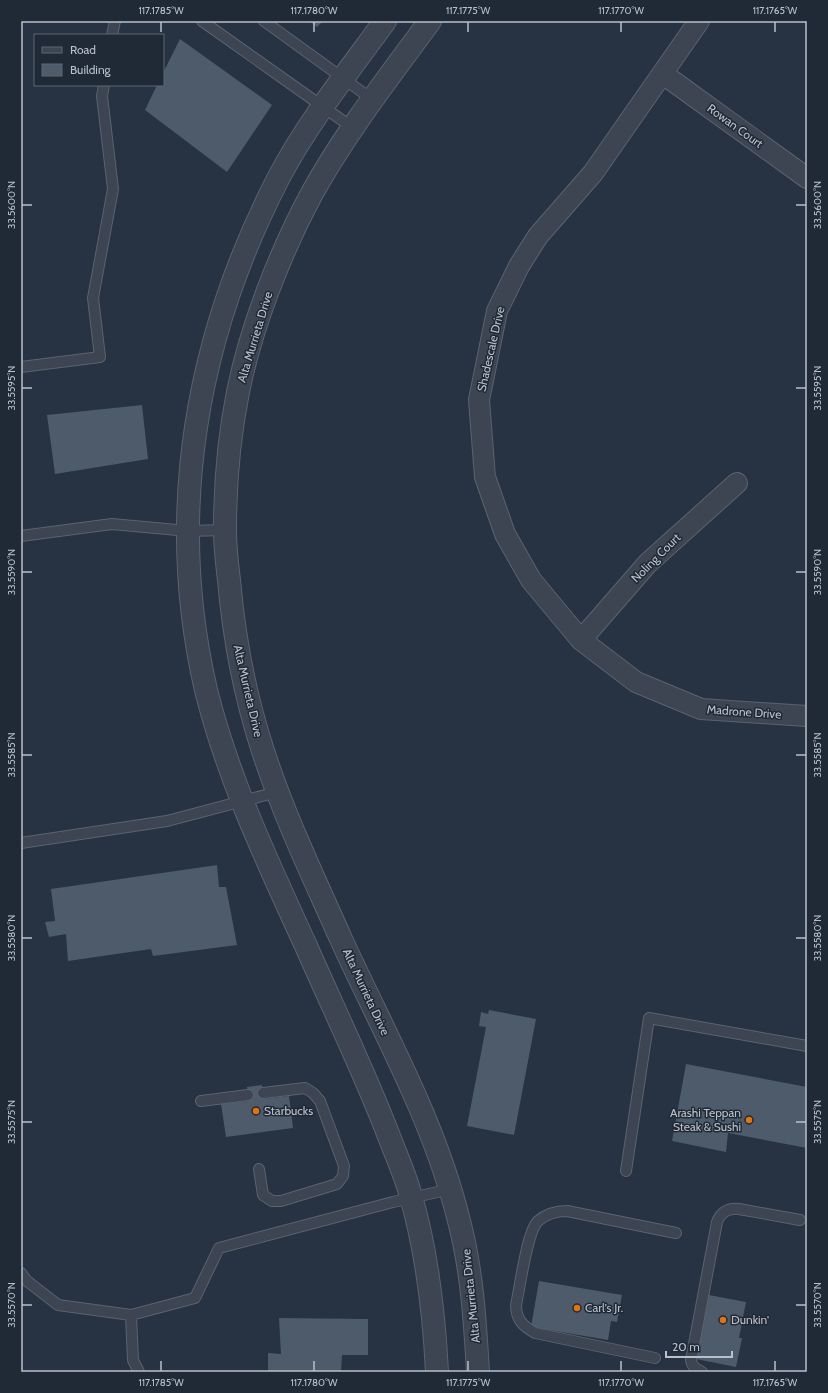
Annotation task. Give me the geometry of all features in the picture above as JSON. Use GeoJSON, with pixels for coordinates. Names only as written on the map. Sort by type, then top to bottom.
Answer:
{"type":"FeatureCollection","features":[{"type":"Feature","properties":{"kind":"street"},"geometry":{"type":"LineString","coordinates":[[385,21],[343,78],[298,145],[280,177],[242,256],[224,308],[210,356],[193,442],[188,531],[192,607],[196,638],[207,690],[224,749],[242,801],[281,892],[384,1121],[411,1197],[421,1235],[431,1299],[437,1372]]}},
{"type":"Feature","properties":{"kind":"street","name":"Alta Murrieta Drive"},"geometry":{"type":"LineString","coordinates":[[430,21],[353,128],[326,170],[296,225],[275,273],[249,349],[238,391],[231,437],[225,530],[230,596],[238,651],[257,732],[277,792],[342,940],[419,1104],[451,1189],[470,1276],[478,1372]]}},
{"type":"Feature","properties":{"kind":"street","name":"Shadescale Drive"},"geometry":{"type":"LineString","coordinates":[[581,640],[531,580],[505,534],[485,477],[479,400],[497,310],[519,266],[538,236],[593,173],[699,21]]}},
{"type":"Feature","properties":{"kind":"street","name":"Rowan Court"},"geometry":{"type":"LineString","coordinates":[[663,74],[807,178]]}},
{"type":"Feature","properties":{"kind":"street","name":"Noling Court"},"geometry":{"type":"LineString","coordinates":[[581,640],[648,563],[737,483]]}},
{"type":"Feature","properties":{"kind":"street","name":"Madrone Drive"},"geometry":{"type":"LineString","coordinates":[[581,640],[636,682],[701,709],[807,716]]}},
{"type":"Feature","properties":{"kind":"lane"},"geometry":{"type":"LineString","coordinates":[[112,34],[115,21]]}},
{"type":"Feature","properties":{"kind":"lane"},"geometry":{"type":"LineString","coordinates":[[202,21],[353,128]]}},
{"type":"Feature","properties":{"kind":"lane"},"geometry":{"type":"LineString","coordinates":[[264,21],[373,100]]}},
{"type":"Feature","properties":{"kind":"lane"},"geometry":{"type":"LineString","coordinates":[[21,366],[100,357],[93,298],[113,189],[102,96],[104,86]]}},
{"type":"Feature","properties":{"kind":"lane"},"geometry":{"type":"LineString","coordinates":[[21,536],[112,524],[188,531],[225,530]]}},
{"type":"Feature","properties":{"kind":"lane"},"geometry":{"type":"LineString","coordinates":[[21,843],[167,821],[277,792]]}},
{"type":"Feature","properties":{"kind":"lane"},"geometry":{"type":"LineString","coordinates":[[626,1171],[649,1018],[807,1046]]}},
{"type":"Feature","properties":{"kind":"lane"},"geometry":{"type":"LineString","coordinates":[[259,1169],[263,1195],[272,1201],[281,1201],[337,1184],[343,1176],[344,1166],[320,1101],[313,1093],[305,1088],[263,1093]]}},
{"type":"Feature","properties":{"kind":"lane"},"geometry":{"type":"LineString","coordinates":[[201,1101],[248,1095]]}},
{"type":"Feature","properties":{"kind":"lane"},"geometry":{"type":"LineString","coordinates":[[21,1274],[27,1282],[58,1305],[131,1315],[195,1298],[219,1248],[411,1197],[451,1189]]}},
{"type":"Feature","properties":{"kind":"lane"},"geometry":{"type":"LineString","coordinates":[[702,1372],[696,1370],[691,1360],[717,1222],[720,1215],[733,1208],[800,1220]]}},
{"type":"Feature","properties":{"kind":"lane"},"geometry":{"type":"LineString","coordinates":[[655,1358],[535,1333],[520,1322],[516,1312],[516,1305],[531,1232],[537,1222],[546,1215],[560,1211],[567,1211],[676,1233]]}},
{"type":"Feature","properties":{"kind":"lane"},"geometry":{"type":"LineString","coordinates":[[129,1372],[133,1360],[131,1315]]}},
{"type":"Feature","properties":{"kind":"lane"},"geometry":{"type":"LineString","coordinates":[[133,1360],[139,1372]]}},
{"type":"Feature","properties":{"kind":"building"},"geometry":{"type":"Polygon","coordinates":[[[309,21],[323,21],[317,27],[309,21]]]}},
{"type":"Feature","properties":{"kind":"building"},"geometry":{"type":"Polygon","coordinates":[[[180,39],[272,105],[227,172],[145,110],[157,86],[164,86],[164,71],[180,39]]]}},
{"type":"Feature","properties":{"kind":"building"},"geometry":{"type":"Polygon","coordinates":[[[142,405],[148,459],[55,474],[47,415],[142,405]]]}},
{"type":"Feature","properties":{"kind":"building"},"geometry":{"type":"Polygon","coordinates":[[[217,865],[219,887],[226,887],[237,945],[153,956],[151,949],[68,961],[66,934],[49,937],[45,922],[55,921],[51,889],[217,865]]]}},
{"type":"Feature","properties":{"kind":"building"},"geometry":{"type":"Polygon","coordinates":[[[489,1010],[536,1019],[514,1135],[467,1126],[486,1027],[479,1026],[481,1012],[488,1014],[489,1010]]]}},
{"type":"Feature","properties":{"kind":"building"},"geometry":{"type":"Polygon","coordinates":[[[686,1064],[807,1087],[807,1148],[728,1133],[726,1152],[672,1141],[686,1064]]]}},
{"type":"Feature","properties":{"kind":"building"},"geometry":{"type":"Polygon","coordinates":[[[262,1085],[264,1099],[289,1096],[293,1128],[226,1137],[221,1104],[249,1101],[247,1087],[262,1085]]]}},
{"type":"Feature","properties":{"kind":"building","name":"Carl's Jr."},"geometry":{"type":"Polygon","coordinates":[[[539,1281],[622,1295],[617,1322],[611,1321],[608,1340],[531,1327],[539,1281]]]}},
{"type":"Feature","properties":{"kind":"building","name":"Dunkin'"},"geometry":{"type":"Polygon","coordinates":[[[709,1295],[746,1302],[739,1338],[742,1338],[736,1367],[696,1359],[709,1295]]]}},
{"type":"Feature","properties":{"kind":"building"},"geometry":{"type":"Polygon","coordinates":[[[279,1318],[368,1319],[368,1355],[342,1355],[341,1372],[268,1372],[268,1353],[281,1354],[279,1318]]]}},
{"type":"Feature","properties":{"kind":"place","name":"Starbucks"},"geometry":{"type":"Point","coordinates":[256,1111]}},
{"type":"Feature","properties":{"kind":"place","name":"Arashi Teppan Steak & Sushi"},"geometry":{"type":"Point","coordinates":[749,1120]}},
{"type":"Feature","properties":{"kind":"place","name":"Carl's Jr."},"geometry":{"type":"Point","coordinates":[577,1308]}},
{"type":"Feature","properties":{"kind":"place","name":"Dunkin'"},"geometry":{"type":"Point","coordinates":[723,1320]}}]}
